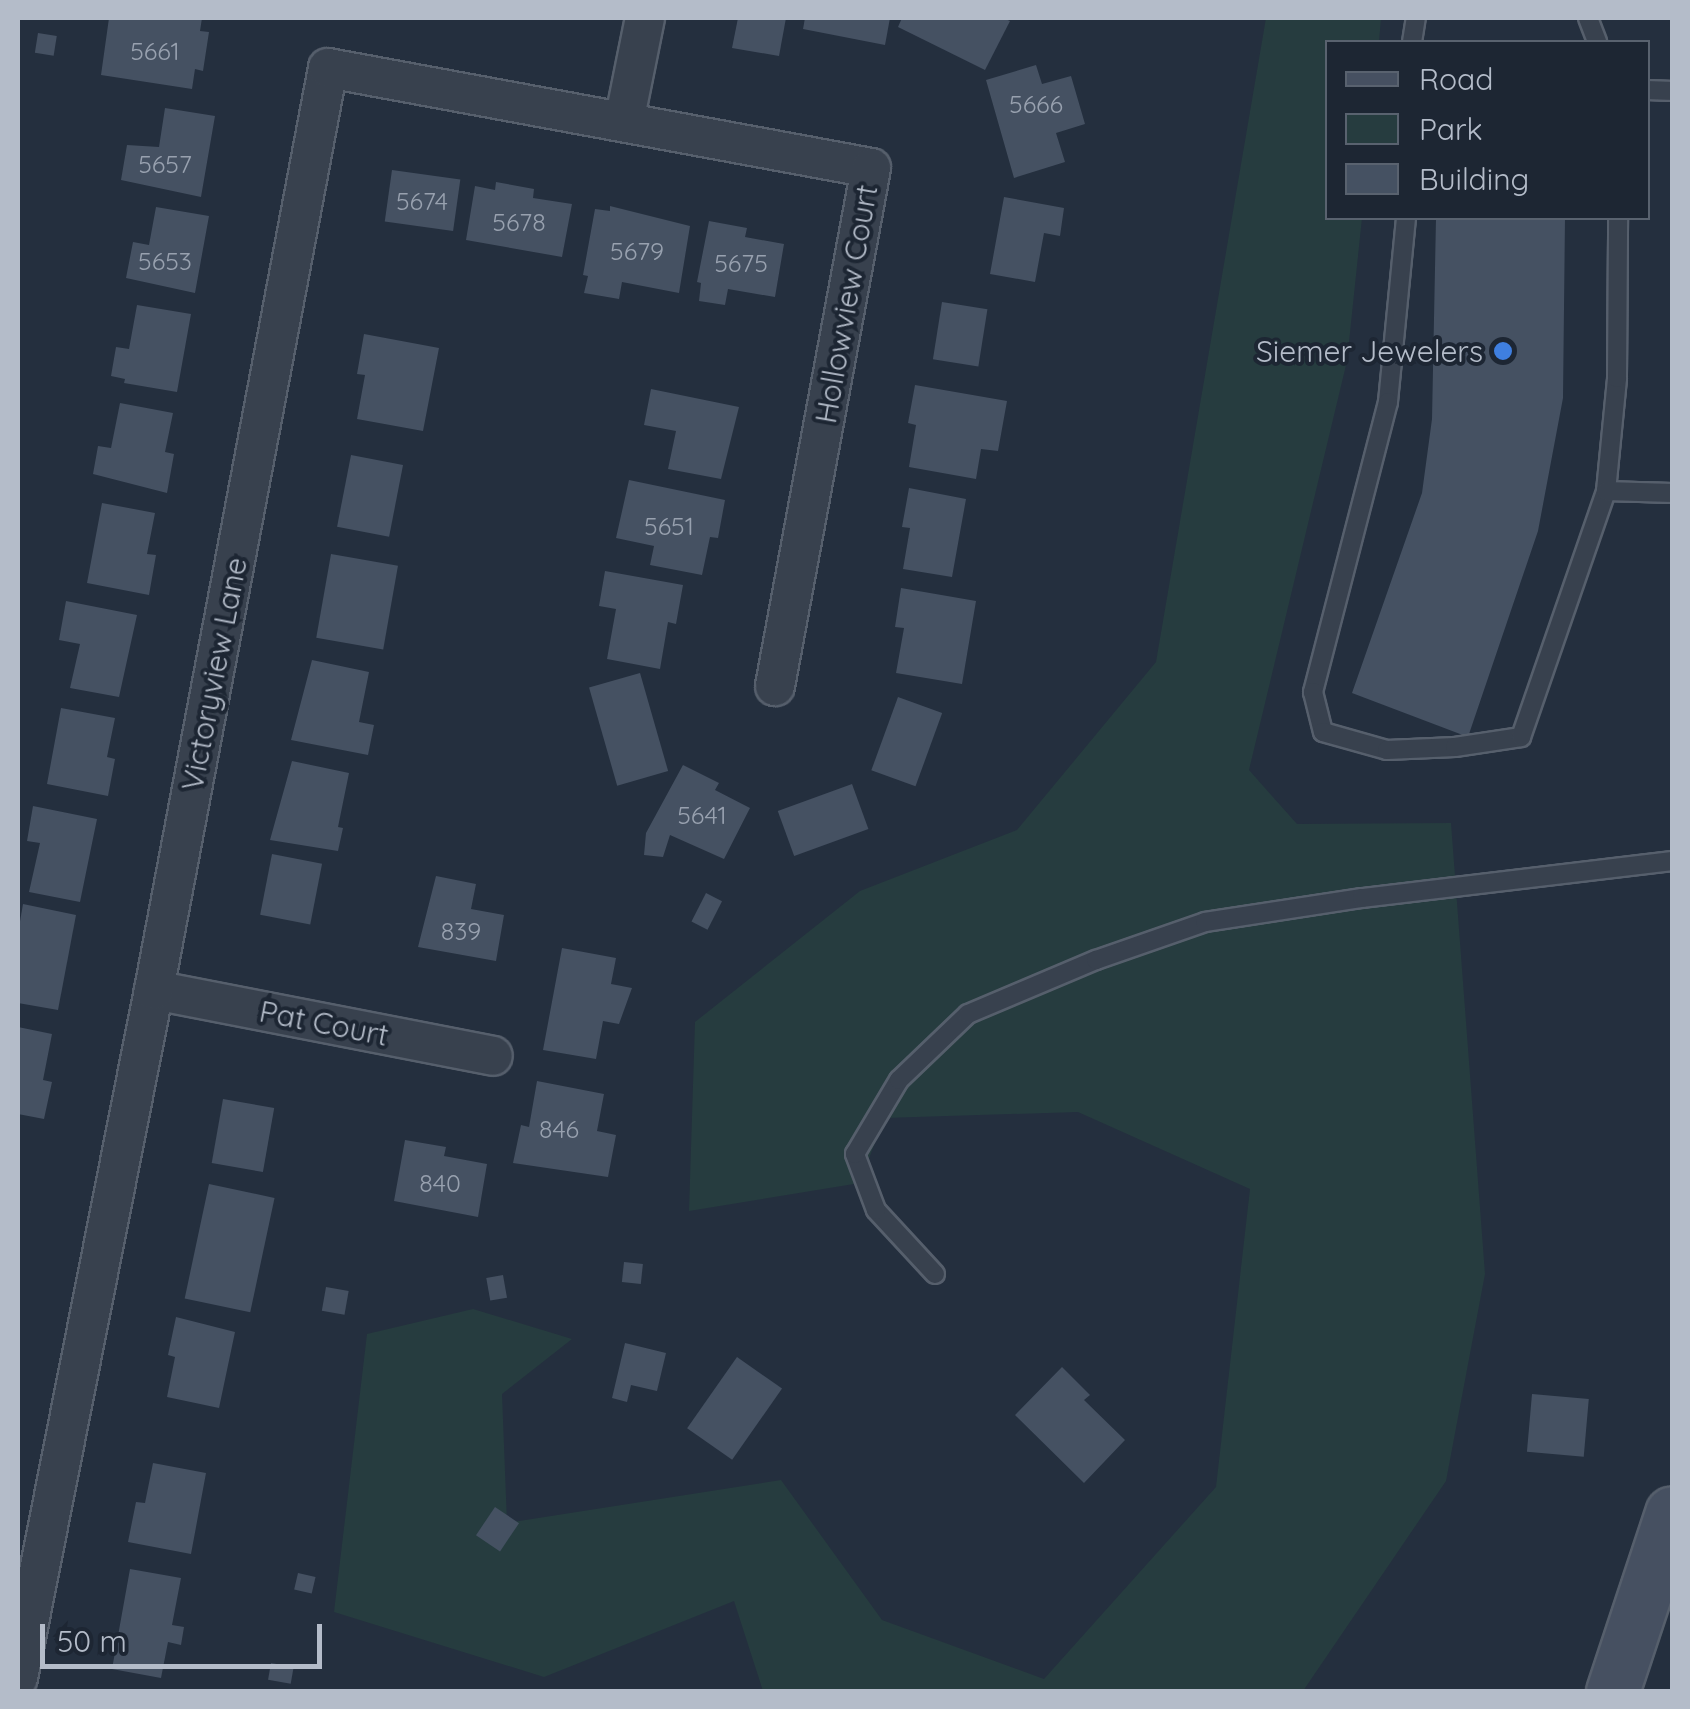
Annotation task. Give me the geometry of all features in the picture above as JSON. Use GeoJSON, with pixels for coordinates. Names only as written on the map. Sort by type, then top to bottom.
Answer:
{"type":"FeatureCollection","features":[{"type":"Feature","properties":{"kind":"street"},"geometry":{"type":"LineString","coordinates":[[624,122],[645,18]]}},
{"type":"Feature","properties":{"kind":"street","name":"Victoryview Lane"},"geometry":{"type":"LineString","coordinates":[[18,1678],[154,990],[328,68],[624,122]]}},
{"type":"Feature","properties":{"kind":"street","name":"Hollowview Court"},"geometry":{"type":"LineString","coordinates":[[624,122],[870,168],[775,686]]}},
{"type":"Feature","properties":{"kind":"street","name":"Pat Court"},"geometry":{"type":"LineString","coordinates":[[154,990],[493,1056]]}},
{"type":"Feature","properties":{"kind":"street"},"geometry":{"type":"LineString","coordinates":[[1613,1692],[1672,1514]]}},
{"type":"Feature","properties":{"kind":"lane"},"geometry":{"type":"LineString","coordinates":[[1406,220],[1388,402],[1313,692],[1323,732],[1387,750],[1455,747],[1521,737],[1606,491],[1617,378],[1618,220]]}},
{"type":"Feature","properties":{"kind":"lane"},"geometry":{"type":"LineString","coordinates":[[1606,491],[1672,493]]}},
{"type":"Feature","properties":{"kind":"lane"},"geometry":{"type":"LineString","coordinates":[[935,1274],[876,1210],[855,1154],[898,1080],[968,1014],[1096,960],[1205,922],[1362,898],[1672,861]]}},
{"type":"Feature","properties":{"kind":"green space"},"geometry":{"type":"Polygon","coordinates":[[[1266,18],[1381,18],[1379,40],[1325,40],[1325,220],[1362,220],[1347,361],[1249,770],[1297,824],[1451,823],[1485,1274],[1446,1481],[1303,1691],[763,1691],[734,1601],[544,1677],[334,1612],[367,1334],[473,1309],[572,1339],[502,1394],[507,1523],[781,1480],[882,1620],[1044,1679],[1216,1487],[1250,1189],[1078,1112],[884,1118],[860,1183],[689,1211],[695,1022],[860,891],[1017,830],[1156,662],[1266,18]]]}},
{"type":"Feature","properties":{"kind":"building"},"geometry":{"type":"Polygon","coordinates":[[[109,18],[202,18],[200,31],[209,32],[203,71],[195,69],[192,89],[101,75],[109,18]]]}},
{"type":"Feature","properties":{"kind":"building"},"geometry":{"type":"Polygon","coordinates":[[[738,18],[786,18],[779,56],[732,48],[738,18]]]}},
{"type":"Feature","properties":{"kind":"building"},"geometry":{"type":"Polygon","coordinates":[[[805,18],[890,18],[885,45],[803,29],[805,18]]]}},
{"type":"Feature","properties":{"kind":"building"},"geometry":{"type":"Polygon","coordinates":[[[902,18],[1010,21],[985,70],[898,27],[902,18]]]}},
{"type":"Feature","properties":{"kind":"building"},"geometry":{"type":"Polygon","coordinates":[[[38,33],[57,36],[54,56],[35,53],[38,33]]]}},
{"type":"Feature","properties":{"kind":"building"},"geometry":{"type":"Polygon","coordinates":[[[1036,65],[1042,84],[1071,76],[1085,124],[1056,133],[1065,162],[1014,178],[986,80],[1036,65]]]}},
{"type":"Feature","properties":{"kind":"building"},"geometry":{"type":"Polygon","coordinates":[[[165,108],[215,116],[201,197],[121,180],[127,145],[159,147],[165,108]]]}},
{"type":"Feature","properties":{"kind":"building"},"geometry":{"type":"Polygon","coordinates":[[[392,170],[460,180],[453,231],[385,221],[392,170]]]}},
{"type":"Feature","properties":{"kind":"building"},"geometry":{"type":"Polygon","coordinates":[[[496,182],[534,189],[533,198],[572,204],[562,257],[466,240],[475,186],[495,190],[496,182]]]}},
{"type":"Feature","properties":{"kind":"building"},"geometry":{"type":"Polygon","coordinates":[[[1004,197],[1064,208],[1060,236],[1044,233],[1035,282],[990,274],[1004,197]]]}},
{"type":"Feature","properties":{"kind":"building"},"geometry":{"type":"Polygon","coordinates":[[[610,206],[690,226],[679,293],[622,282],[619,299],[584,293],[588,276],[583,275],[595,209],[610,211],[610,206]]]}},
{"type":"Feature","properties":{"kind":"building"},"geometry":{"type":"Polygon","coordinates":[[[156,207],[209,216],[195,293],[126,278],[133,242],[149,245],[156,207]]]}},
{"type":"Feature","properties":{"kind":"building"},"geometry":{"type":"Polygon","coordinates":[[[1436,220],[1565,220],[1563,398],[1538,531],[1468,737],[1352,693],[1422,493],[1432,419],[1436,220]]]}},
{"type":"Feature","properties":{"kind":"building"},"geometry":{"type":"Polygon","coordinates":[[[709,221],[747,228],[745,237],[784,244],[775,297],[728,289],[725,305],[699,301],[701,283],[697,282],[709,221]]]}},
{"type":"Feature","properties":{"kind":"building"},"geometry":{"type":"Polygon","coordinates":[[[942,302],[987,309],[978,366],[933,359],[942,302]]]}},
{"type":"Feature","properties":{"kind":"building"},"geometry":{"type":"Polygon","coordinates":[[[137,305],[191,314],[177,392],[124,383],[125,379],[111,376],[116,347],[129,349],[137,305]]]}},
{"type":"Feature","properties":{"kind":"building"},"geometry":{"type":"Polygon","coordinates":[[[364,334],[439,348],[423,431],[357,419],[365,375],[357,374],[364,334]]]}},
{"type":"Feature","properties":{"kind":"building"},"geometry":{"type":"Polygon","coordinates":[[[915,385],[1007,401],[998,451],[981,449],[976,479],[909,467],[916,425],[908,423],[915,385]]]}},
{"type":"Feature","properties":{"kind":"building"},"geometry":{"type":"Polygon","coordinates":[[[651,389],[739,407],[721,479],[668,469],[676,431],[644,425],[651,389]]]}},
{"type":"Feature","properties":{"kind":"building"},"geometry":{"type":"Polygon","coordinates":[[[120,403],[173,413],[165,452],[174,454],[167,493],[93,474],[98,446],[111,448],[120,403]]]}},
{"type":"Feature","properties":{"kind":"building"},"geometry":{"type":"Polygon","coordinates":[[[351,455],[403,465],[389,537],[337,527],[351,455]]]}},
{"type":"Feature","properties":{"kind":"building"},"geometry":{"type":"Polygon","coordinates":[[[629,480],[725,500],[718,538],[710,537],[702,575],[650,565],[654,546],[616,538],[629,480]]]}},
{"type":"Feature","properties":{"kind":"building"},"geometry":{"type":"Polygon","coordinates":[[[909,488],[966,499],[952,577],[903,569],[910,528],[902,527],[909,488]]]}},
{"type":"Feature","properties":{"kind":"building"},"geometry":{"type":"Polygon","coordinates":[[[102,503],[155,513],[147,554],[156,555],[149,595],[87,583],[102,503]]]}},
{"type":"Feature","properties":{"kind":"building"},"geometry":{"type":"Polygon","coordinates":[[[331,554],[398,566],[383,650],[316,638],[331,554]]]}},
{"type":"Feature","properties":{"kind":"building"},"geometry":{"type":"Polygon","coordinates":[[[605,571],[683,585],[676,624],[668,622],[660,669],[607,659],[616,609],[599,606],[605,571]]]}},
{"type":"Feature","properties":{"kind":"building"},"geometry":{"type":"Polygon","coordinates":[[[901,588],[976,601],[962,684],[896,673],[904,628],[895,627],[901,588]]]}},
{"type":"Feature","properties":{"kind":"building"},"geometry":{"type":"Polygon","coordinates":[[[66,601],[137,615],[119,697],[70,688],[80,644],[59,640],[66,601]]]}},
{"type":"Feature","properties":{"kind":"building"},"geometry":{"type":"Polygon","coordinates":[[[312,660],[369,672],[359,722],[374,725],[368,755],[291,740],[312,660]]]}},
{"type":"Feature","properties":{"kind":"building"},"geometry":{"type":"Polygon","coordinates":[[[640,673],[668,771],[617,786],[589,688],[640,673]]]}},
{"type":"Feature","properties":{"kind":"building"},"geometry":{"type":"Polygon","coordinates":[[[898,697],[942,713],[915,786],[871,770],[898,697]]]}},
{"type":"Feature","properties":{"kind":"building"},"geometry":{"type":"Polygon","coordinates":[[[61,708],[115,718],[107,757],[115,759],[108,796],[47,784],[61,708]]]}},
{"type":"Feature","properties":{"kind":"building"},"geometry":{"type":"Polygon","coordinates":[[[292,761],[349,773],[338,827],[343,828],[338,851],[270,840],[292,761]]]}},
{"type":"Feature","properties":{"kind":"building"},"geometry":{"type":"Polygon","coordinates":[[[683,765],[719,783],[715,790],[750,808],[724,859],[670,835],[663,857],[644,855],[646,833],[683,765]]]}},
{"type":"Feature","properties":{"kind":"building"},"geometry":{"type":"Polygon","coordinates":[[[852,784],[868,829],[794,856],[778,811],[852,784]]]}},
{"type":"Feature","properties":{"kind":"building"},"geometry":{"type":"Polygon","coordinates":[[[33,806],[97,819],[80,902],[29,892],[40,843],[27,841],[33,806]]]}},
{"type":"Feature","properties":{"kind":"building"},"geometry":{"type":"Polygon","coordinates":[[[272,854],[322,864],[310,925],[260,915],[272,854]]]}},
{"type":"Feature","properties":{"kind":"building"},"geometry":{"type":"Polygon","coordinates":[[[436,876],[476,884],[471,909],[504,915],[496,961],[418,947],[436,876]]]}},
{"type":"Feature","properties":{"kind":"building"},"geometry":{"type":"Polygon","coordinates":[[[706,893],[722,901],[708,930],[691,922],[706,893]]]}},
{"type":"Feature","properties":{"kind":"building"},"geometry":{"type":"Polygon","coordinates":[[[23,904],[76,915],[58,1010],[18,1003],[18,933],[23,904]]]}},
{"type":"Feature","properties":{"kind":"building"},"geometry":{"type":"Polygon","coordinates":[[[562,948],[616,958],[611,984],[632,988],[619,1024],[603,1021],[596,1059],[543,1050],[562,948]]]}},
{"type":"Feature","properties":{"kind":"building"},"geometry":{"type":"Polygon","coordinates":[[[18,1027],[52,1034],[43,1080],[52,1082],[44,1119],[18,1114],[18,1027]]]}},
{"type":"Feature","properties":{"kind":"building"},"geometry":{"type":"Polygon","coordinates":[[[537,1081],[604,1094],[597,1131],[616,1135],[608,1177],[513,1163],[521,1125],[529,1127],[537,1081]]]}},
{"type":"Feature","properties":{"kind":"building"},"geometry":{"type":"Polygon","coordinates":[[[223,1099],[274,1108],[263,1172],[212,1163],[223,1099]]]}},
{"type":"Feature","properties":{"kind":"building"},"geometry":{"type":"Polygon","coordinates":[[[405,1140],[446,1147],[444,1156],[487,1164],[478,1217],[394,1201],[405,1140]]]}},
{"type":"Feature","properties":{"kind":"building"},"geometry":{"type":"Polygon","coordinates":[[[209,1184],[275,1198],[250,1312],[185,1298],[209,1184]]]}},
{"type":"Feature","properties":{"kind":"building"},"geometry":{"type":"Polygon","coordinates":[[[624,1262],[643,1264],[641,1284],[622,1282],[624,1262]]]}},
{"type":"Feature","properties":{"kind":"building"},"geometry":{"type":"Polygon","coordinates":[[[503,1275],[507,1298],[490,1301],[486,1278],[503,1275]]]}},
{"type":"Feature","properties":{"kind":"building"},"geometry":{"type":"Polygon","coordinates":[[[326,1287],[349,1291],[344,1315],[322,1311],[326,1287]]]}},
{"type":"Feature","properties":{"kind":"building"},"geometry":{"type":"Polygon","coordinates":[[[176,1317],[235,1332],[219,1408],[167,1397],[175,1357],[168,1355],[176,1317]]]}},
{"type":"Feature","properties":{"kind":"building"},"geometry":{"type":"Polygon","coordinates":[[[625,1343],[666,1353],[657,1391],[631,1385],[627,1402],[612,1398],[625,1343]]]}},
{"type":"Feature","properties":{"kind":"building"},"geometry":{"type":"Polygon","coordinates":[[[737,1357],[782,1389],[732,1460],[687,1428],[737,1357]]]}},
{"type":"Feature","properties":{"kind":"building"},"geometry":{"type":"Polygon","coordinates":[[[1062,1367],[1090,1395],[1084,1400],[1125,1440],[1084,1483],[1015,1415],[1062,1367]]]}},
{"type":"Feature","properties":{"kind":"building"},"geometry":{"type":"Polygon","coordinates":[[[1532,1394],[1589,1399],[1584,1457],[1527,1452],[1532,1394]]]}},
{"type":"Feature","properties":{"kind":"building"},"geometry":{"type":"Polygon","coordinates":[[[153,1463],[206,1473],[191,1554],[128,1542],[136,1502],[145,1503],[153,1463]]]}},
{"type":"Feature","properties":{"kind":"building"},"geometry":{"type":"Polygon","coordinates":[[[495,1507],[519,1523],[500,1551],[476,1535],[495,1507]]]}},
{"type":"Feature","properties":{"kind":"building"},"geometry":{"type":"Polygon","coordinates":[[[130,1569],[181,1578],[172,1625],[184,1627],[181,1645],[168,1642],[161,1678],[112,1669],[130,1569]]]}},
{"type":"Feature","properties":{"kind":"building"},"geometry":{"type":"Polygon","coordinates":[[[298,1573],[316,1577],[312,1594],[294,1590],[298,1573]]]}},
{"type":"Feature","properties":{"kind":"building"},"geometry":{"type":"Polygon","coordinates":[[[271,1663],[294,1667],[291,1684],[268,1680],[271,1663]]]}},
{"type":"Feature","properties":{"kind":"place","name":"Siemer Jewelers"},"geometry":{"type":"Point","coordinates":[1503,351]}}]}
